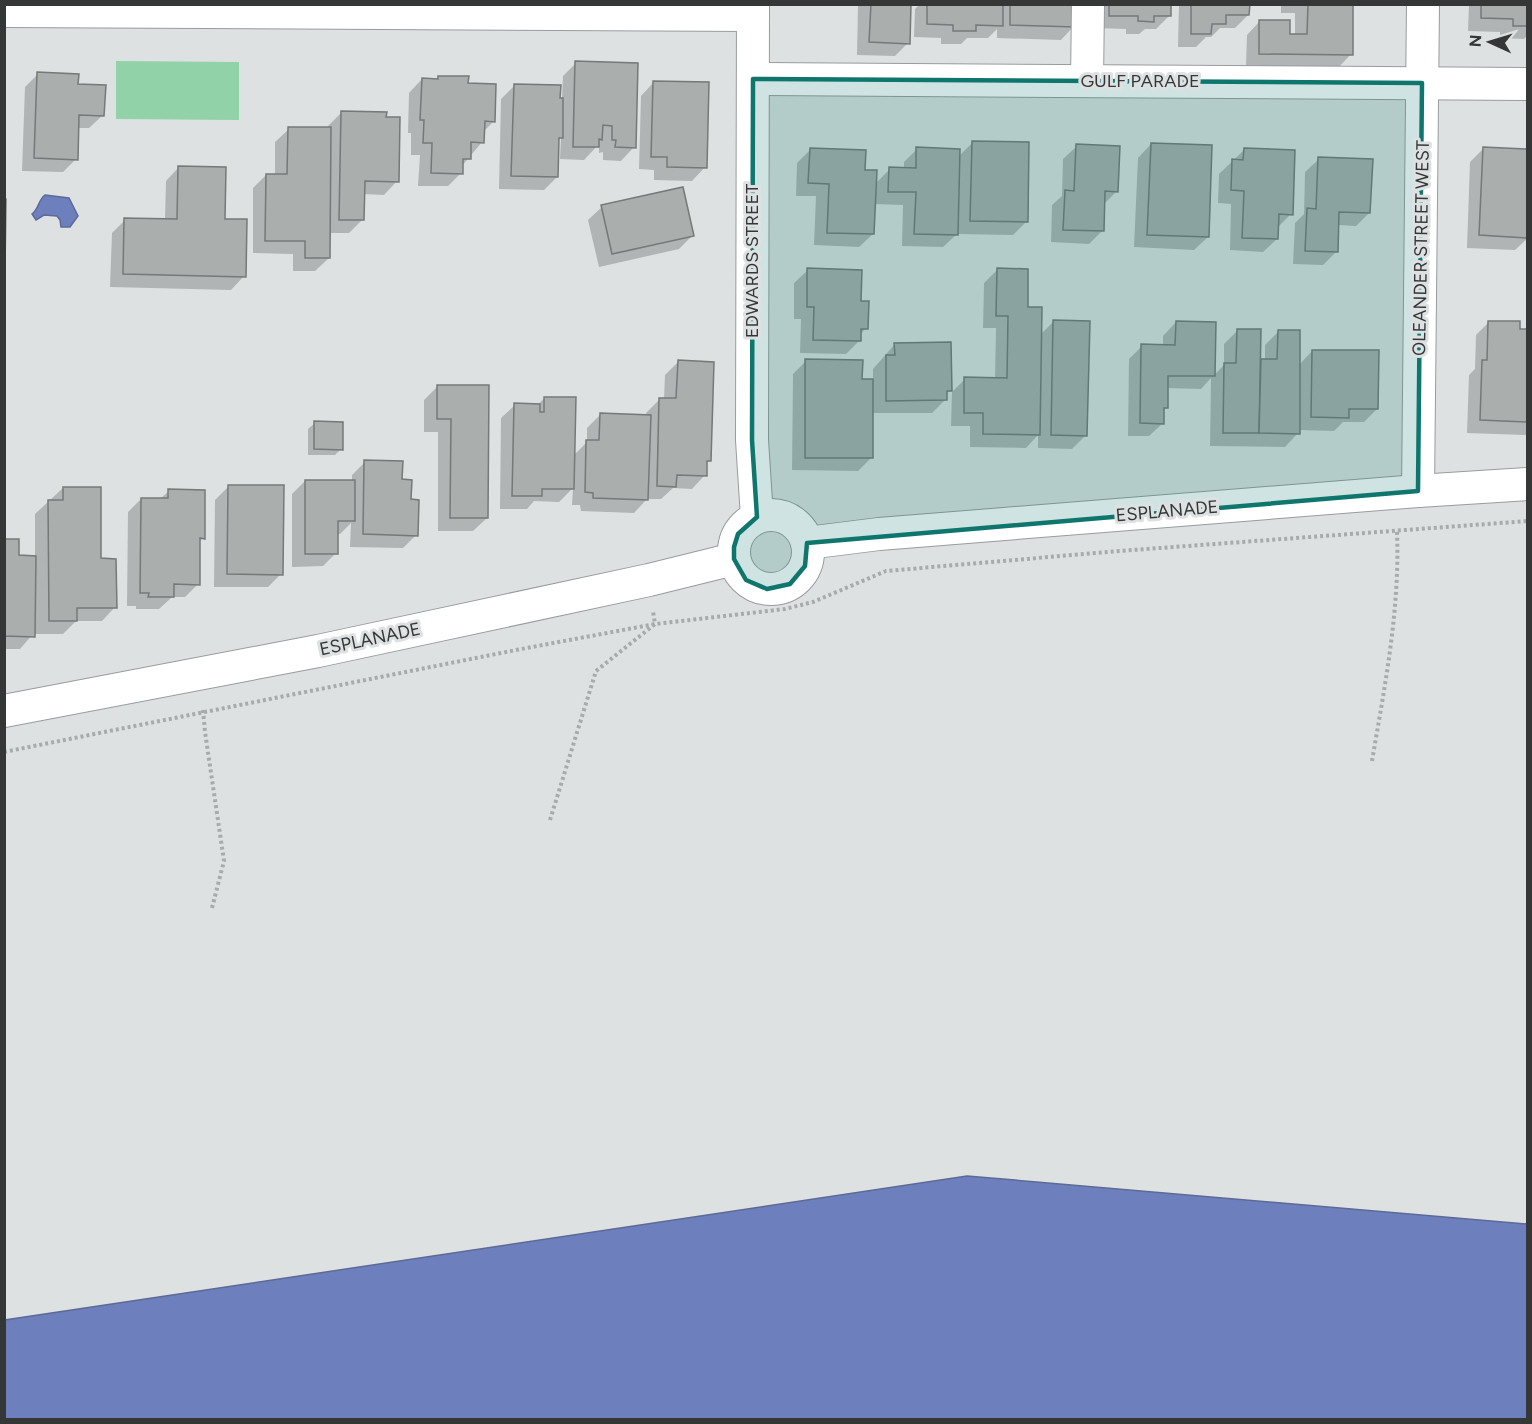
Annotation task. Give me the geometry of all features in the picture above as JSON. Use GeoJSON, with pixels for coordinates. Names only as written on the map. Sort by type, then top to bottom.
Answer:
{"type":"FeatureCollection","features":[{"type":"Feature","properties":{"kind":"street"},"geometry":{"type":"LineString","coordinates":[[1087,81],[1088,4]]}},
{"type":"Feature","properties":{"kind":"street","name":"OLEANDER STREET WEST"},"geometry":{"type":"LineString","coordinates":[[1418,491],[1423,4]]}},
{"type":"Feature","properties":{"kind":"street"},"geometry":{"type":"LineString","coordinates":[[4,11],[753,10]]}},
{"type":"Feature","properties":{"kind":"street","name":"EDWARDS STREET"},"geometry":{"type":"LineString","coordinates":[[753,10],[752,440],[757,517]]}},
{"type":"Feature","properties":{"kind":"street","name":"GULF PARADE"},"geometry":{"type":"LineString","coordinates":[[753,79],[1527,84]]}},
{"type":"Feature","properties":{"kind":"street","name":"ESPLANADE"},"geometry":{"type":"LineString","coordinates":[[807,543],[879,534],[1527,484]]}},
{"type":"Feature","properties":{"kind":"street"},"geometry":{"type":"LineString","coordinates":[[769,514],[782,516],[794,522],[802,531],[807,543],[806,561],[799,576],[779,588],[767,589],[746,580],[738,571],[734,559],[734,547],[738,534],[746,524],[757,517],[769,514]]}},
{"type":"Feature","properties":{"kind":"street","name":"ESPLANADE"},"geometry":{"type":"LineString","coordinates":[[4,711],[201,674],[649,580],[734,559]]}},
{"type":"Feature","properties":{"kind":"path"},"geometry":{"type":"LineString","coordinates":[[4,753],[655,624],[785,609],[813,602],[886,571],[1527,521]]}},
{"type":"Feature","properties":{"kind":"path"},"geometry":{"type":"LineString","coordinates":[[1372,761],[1392,638],[1398,556],[1397,531]]}},
{"type":"Feature","properties":{"kind":"path"},"geometry":{"type":"LineString","coordinates":[[649,580],[655,624]]}},
{"type":"Feature","properties":{"kind":"path"},"geometry":{"type":"LineString","coordinates":[[550,820],[596,671],[655,624]]}},
{"type":"Feature","properties":{"kind":"path"},"geometry":{"type":"LineString","coordinates":[[201,674],[204,732],[224,861],[212,908]]}},
{"type":"Feature","properties":{"kind":"highlighted area"},"geometry":{"type":"Polygon","coordinates":[[[753,79],[1422,83],[1418,491],[807,543],[805,566],[790,584],[767,589],[746,580],[734,559],[734,547],[738,534],[757,517],[752,440],[753,79]]]}},
{"type":"Feature","properties":{"kind":"green space"},"geometry":{"type":"Polygon","coordinates":[[[116,61],[239,62],[239,120],[116,119],[116,61]]]}},
{"type":"Feature","properties":{"kind":"water"},"geometry":{"type":"Polygon","coordinates":[[[45,195],[69,198],[78,216],[70,227],[61,227],[57,216],[44,215],[36,220],[32,214],[45,195]]]}},
{"type":"Feature","properties":{"kind":"water"},"geometry":{"type":"Polygon","coordinates":[[[967,1176],[1527,1224],[1527,1419],[5,1419],[5,1320],[967,1176]]]}},
{"type":"Feature","properties":{"kind":"building"},"geometry":{"type":"Polygon","coordinates":[[[871,4],[911,4],[910,44],[869,42],[871,4]]]}},
{"type":"Feature","properties":{"kind":"building"},"geometry":{"type":"Polygon","coordinates":[[[927,4],[1003,4],[1003,26],[976,25],[976,31],[953,31],[953,25],[927,24],[927,4]]]}},
{"type":"Feature","properties":{"kind":"building"},"geometry":{"type":"Polygon","coordinates":[[[1010,4],[1076,4],[1076,27],[1010,25],[1010,4]]]}},
{"type":"Feature","properties":{"kind":"building"},"geometry":{"type":"Polygon","coordinates":[[[1109,4],[1171,4],[1171,16],[1154,16],[1154,22],[1138,21],[1138,16],[1109,16],[1109,4]]]}},
{"type":"Feature","properties":{"kind":"building"},"geometry":{"type":"Polygon","coordinates":[[[1191,4],[1250,4],[1249,15],[1226,15],[1226,24],[1212,24],[1211,34],[1191,34],[1191,4]]]}},
{"type":"Feature","properties":{"kind":"building"},"geometry":{"type":"Polygon","coordinates":[[[1308,4],[1353,4],[1353,55],[1259,54],[1259,20],[1290,20],[1290,34],[1307,34],[1308,4]]]}},
{"type":"Feature","properties":{"kind":"building"},"geometry":{"type":"Polygon","coordinates":[[[1481,4],[1528,4],[1528,26],[1513,26],[1513,19],[1481,18],[1481,4]]]}},
{"type":"Feature","properties":{"kind":"building"},"geometry":{"type":"Polygon","coordinates":[[[575,61],[638,63],[636,148],[615,147],[616,140],[612,140],[612,126],[603,125],[599,147],[573,147],[575,61]]]}},
{"type":"Feature","properties":{"kind":"building"},"geometry":{"type":"Polygon","coordinates":[[[37,72],[79,74],[78,84],[106,85],[104,116],[79,115],[78,160],[34,158],[37,72]]]}},
{"type":"Feature","properties":{"kind":"building"},"geometry":{"type":"Polygon","coordinates":[[[438,76],[469,76],[468,83],[496,84],[495,122],[485,121],[484,143],[471,142],[471,159],[463,159],[463,174],[431,173],[432,143],[423,143],[424,120],[420,120],[422,78],[438,79],[438,76]]]}},
{"type":"Feature","properties":{"kind":"building"},"geometry":{"type":"Polygon","coordinates":[[[653,81],[709,82],[707,168],[667,167],[667,157],[651,157],[653,81]]]}},
{"type":"Feature","properties":{"kind":"building"},"geometry":{"type":"Polygon","coordinates":[[[514,84],[561,85],[563,138],[559,138],[558,177],[511,176],[514,84]]]}},
{"type":"Feature","properties":{"kind":"building"},"geometry":{"type":"Polygon","coordinates":[[[341,111],[387,112],[386,117],[400,117],[399,182],[365,181],[364,220],[339,220],[341,111]]]}},
{"type":"Feature","properties":{"kind":"building"},"geometry":{"type":"Polygon","coordinates":[[[288,127],[331,127],[330,258],[305,258],[305,241],[265,241],[266,174],[287,174],[288,127]]]}},
{"type":"Feature","properties":{"kind":"building"},"geometry":{"type":"Polygon","coordinates":[[[972,141],[1029,142],[1028,222],[970,221],[972,141]]]}},
{"type":"Feature","properties":{"kind":"building"},"geometry":{"type":"Polygon","coordinates":[[[1151,143],[1212,145],[1209,237],[1147,235],[1151,143]]]}},
{"type":"Feature","properties":{"kind":"building"},"geometry":{"type":"Polygon","coordinates":[[[1076,144],[1120,146],[1118,192],[1105,191],[1104,231],[1063,230],[1065,190],[1074,191],[1076,144]]]}},
{"type":"Feature","properties":{"kind":"building"},"geometry":{"type":"Polygon","coordinates":[[[916,147],[960,149],[958,235],[914,234],[916,192],[888,192],[889,167],[916,168],[916,147]]]}},
{"type":"Feature","properties":{"kind":"building"},"geometry":{"type":"Polygon","coordinates":[[[1483,147],[1528,149],[1528,238],[1479,235],[1483,147]]]}},
{"type":"Feature","properties":{"kind":"building"},"geometry":{"type":"Polygon","coordinates":[[[810,148],[866,150],[865,170],[877,170],[874,234],[827,233],[829,184],[808,183],[810,148]]]}},
{"type":"Feature","properties":{"kind":"building"},"geometry":{"type":"Polygon","coordinates":[[[1244,148],[1295,150],[1293,215],[1279,214],[1278,239],[1242,238],[1244,191],[1231,190],[1232,159],[1243,160],[1244,148]]]}},
{"type":"Feature","properties":{"kind":"building"},"geometry":{"type":"Polygon","coordinates":[[[1318,157],[1373,159],[1370,213],[1339,212],[1338,252],[1305,251],[1307,208],[1316,209],[1318,157]]]}},
{"type":"Feature","properties":{"kind":"building"},"geometry":{"type":"Polygon","coordinates":[[[178,166],[226,167],[225,219],[247,219],[246,277],[123,274],[124,218],[177,219],[178,166]]]}},
{"type":"Feature","properties":{"kind":"building"},"geometry":{"type":"Polygon","coordinates":[[[683,187],[694,236],[612,254],[601,205],[683,187]]]}},
{"type":"Feature","properties":{"kind":"building"},"geometry":{"type":"Polygon","coordinates":[[[4,199],[6,199],[5,271],[4,271],[4,199]]]}},
{"type":"Feature","properties":{"kind":"building"},"geometry":{"type":"Polygon","coordinates":[[[807,268],[862,270],[861,301],[869,301],[868,329],[861,329],[861,341],[813,340],[814,307],[807,307],[807,268]]]}},
{"type":"Feature","properties":{"kind":"building"},"geometry":{"type":"Polygon","coordinates":[[[997,268],[1028,269],[1028,307],[1042,307],[1040,435],[983,434],[983,413],[964,413],[964,377],[1007,378],[1008,316],[996,316],[997,268]]]}},
{"type":"Feature","properties":{"kind":"building"},"geometry":{"type":"Polygon","coordinates":[[[1053,320],[1090,321],[1087,436],[1051,435],[1053,320]]]}},
{"type":"Feature","properties":{"kind":"building"},"geometry":{"type":"Polygon","coordinates":[[[1176,321],[1216,322],[1215,376],[1168,376],[1168,408],[1164,408],[1164,424],[1140,423],[1141,344],[1175,345],[1176,321]]]}},
{"type":"Feature","properties":{"kind":"building"},"geometry":{"type":"Polygon","coordinates":[[[1488,321],[1520,321],[1520,329],[1528,329],[1528,422],[1480,420],[1482,360],[1487,360],[1488,321]]]}},
{"type":"Feature","properties":{"kind":"building"},"geometry":{"type":"Polygon","coordinates":[[[1237,329],[1261,329],[1259,433],[1223,433],[1224,363],[1236,363],[1237,329]]]}},
{"type":"Feature","properties":{"kind":"building"},"geometry":{"type":"Polygon","coordinates":[[[1278,330],[1300,330],[1300,434],[1259,433],[1261,359],[1277,359],[1278,330]]]}},
{"type":"Feature","properties":{"kind":"building"},"geometry":{"type":"Polygon","coordinates":[[[951,342],[952,391],[947,391],[947,400],[886,401],[886,355],[895,355],[894,343],[951,342]]]}},
{"type":"Feature","properties":{"kind":"building"},"geometry":{"type":"Polygon","coordinates":[[[1312,350],[1379,350],[1378,409],[1349,409],[1349,418],[1311,417],[1312,350]]]}},
{"type":"Feature","properties":{"kind":"building"},"geometry":{"type":"Polygon","coordinates":[[[805,359],[863,360],[862,379],[873,379],[873,458],[805,458],[805,359]]]}},
{"type":"Feature","properties":{"kind":"building"},"geometry":{"type":"Polygon","coordinates":[[[678,360],[714,362],[711,461],[707,461],[707,476],[677,475],[676,487],[657,486],[659,398],[676,398],[678,360]]]}},
{"type":"Feature","properties":{"kind":"building"},"geometry":{"type":"Polygon","coordinates":[[[437,385],[489,385],[488,518],[450,518],[451,419],[437,419],[437,385]]]}},
{"type":"Feature","properties":{"kind":"building"},"geometry":{"type":"Polygon","coordinates":[[[544,397],[576,397],[574,489],[542,489],[542,496],[512,496],[514,403],[540,404],[540,412],[544,412],[544,397]]]}},
{"type":"Feature","properties":{"kind":"building"},"geometry":{"type":"Polygon","coordinates":[[[600,413],[651,415],[648,500],[593,498],[593,493],[585,492],[586,440],[599,440],[600,413]]]}},
{"type":"Feature","properties":{"kind":"building"},"geometry":{"type":"Polygon","coordinates":[[[314,421],[343,422],[343,450],[314,449],[314,421]]]}},
{"type":"Feature","properties":{"kind":"building"},"geometry":{"type":"Polygon","coordinates":[[[364,460],[403,461],[402,479],[412,480],[411,499],[419,500],[418,536],[363,534],[364,460]]]}},
{"type":"Feature","properties":{"kind":"building"},"geometry":{"type":"Polygon","coordinates":[[[305,480],[355,480],[355,521],[338,521],[338,554],[305,554],[305,480]]]}},
{"type":"Feature","properties":{"kind":"building"},"geometry":{"type":"Polygon","coordinates":[[[228,485],[284,485],[283,575],[227,574],[228,485]]]}},
{"type":"Feature","properties":{"kind":"building"},"geometry":{"type":"Polygon","coordinates":[[[63,487],[101,487],[101,558],[116,559],[117,608],[77,608],[77,621],[49,621],[48,500],[63,500],[63,487]]]}},
{"type":"Feature","properties":{"kind":"building"},"geometry":{"type":"Polygon","coordinates":[[[168,489],[205,490],[205,539],[200,538],[200,585],[174,584],[174,597],[148,597],[149,593],[140,593],[141,498],[168,498],[168,489]]]}},
{"type":"Feature","properties":{"kind":"building"},"geometry":{"type":"Polygon","coordinates":[[[4,539],[19,539],[19,555],[36,556],[35,637],[4,636],[4,539]]]}}]}
